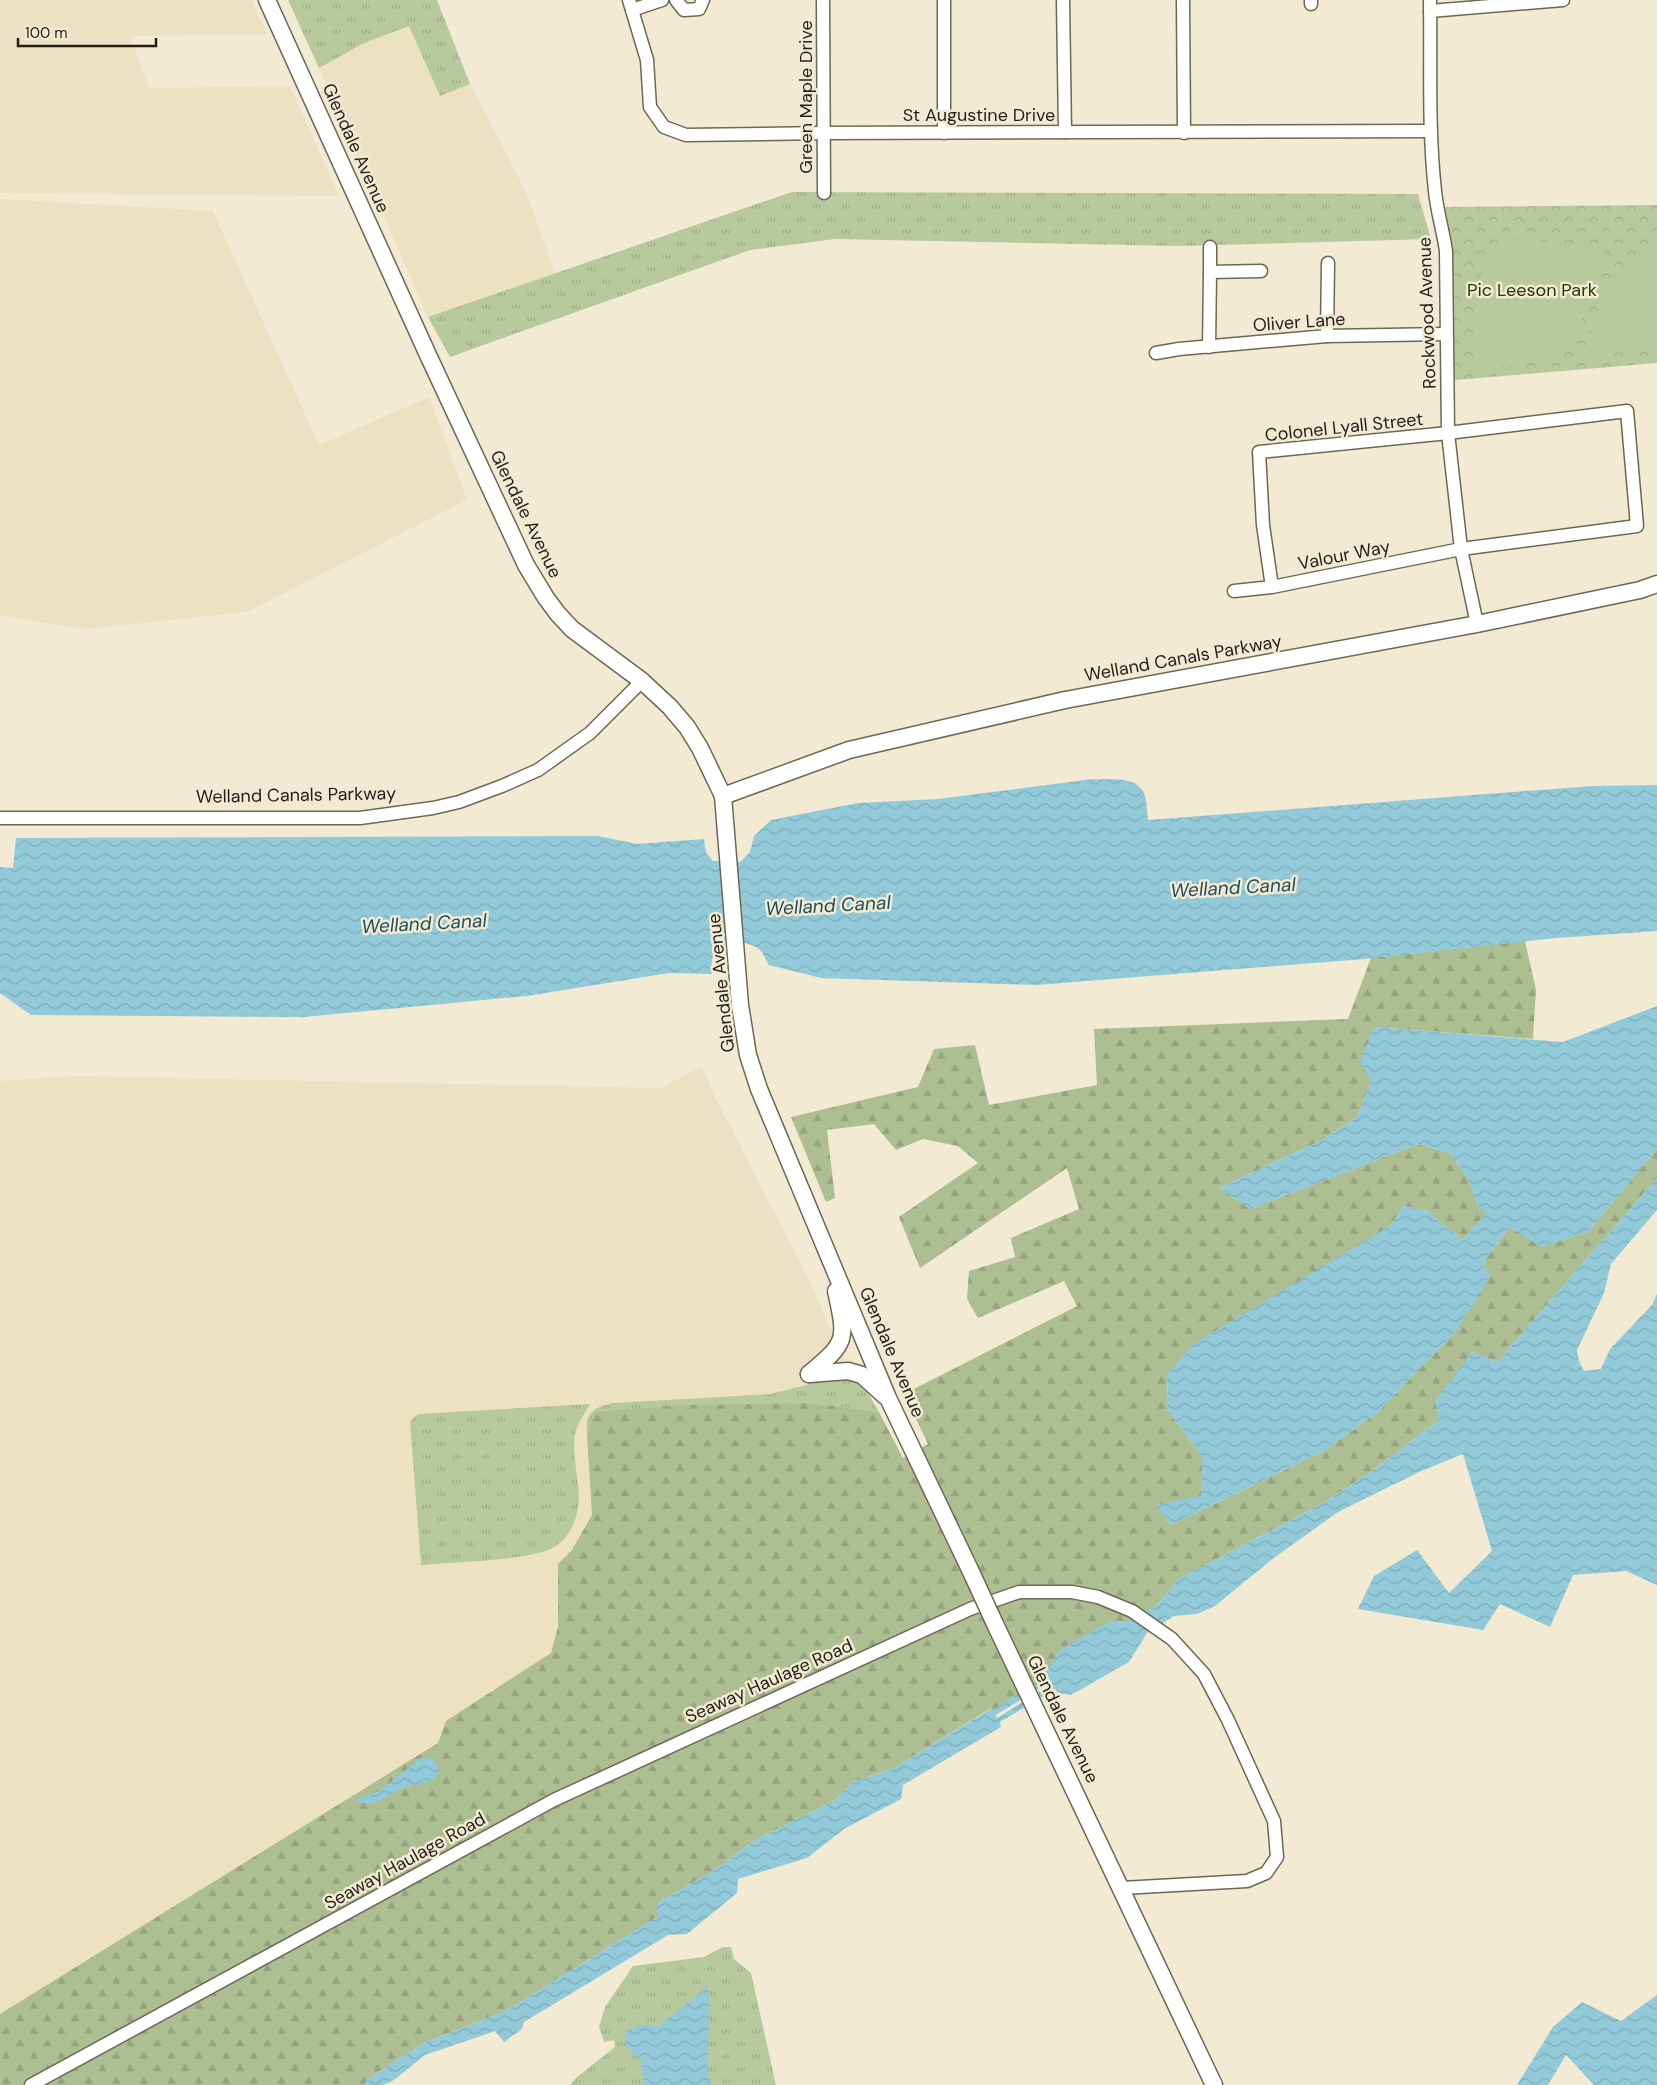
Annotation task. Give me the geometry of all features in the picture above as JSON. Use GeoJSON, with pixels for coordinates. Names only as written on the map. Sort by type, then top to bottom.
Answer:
{"type":"FeatureCollection","features":[{"type":"Feature","properties":{"kind":"main road","name":"Glendale Avenue"},"geometry":{"type":"LineString","coordinates":[[267,0],[428,355],[526,565],[546,598],[572,629],[642,681],[670,707],[687,727],[700,748],[723,796],[740,1005],[748,1055],[759,1089],[888,1398],[1214,2085]]}},
{"type":"Feature","properties":{"kind":"main road","name":"Welland Canals Parkway"},"geometry":{"type":"LineString","coordinates":[[723,796],[849,750],[1046,704],[1477,624],[1640,590],[1657,584]]}},
{"type":"Feature","properties":{"kind":"main road"},"geometry":{"type":"LineString","coordinates":[[830,1258],[842,1326],[842,1338],[838,1348],[809,1374],[839,1371],[862,1375],[888,1398]]}},
{"type":"Feature","properties":{"kind":"street"},"geometry":{"type":"LineString","coordinates":[[631,5],[662,0]]}},
{"type":"Feature","properties":{"kind":"street"},"geometry":{"type":"LineString","coordinates":[[676,0],[684,10],[699,9],[704,0]]}},
{"type":"Feature","properties":{"kind":"street","name":"Green Maple Drive"},"geometry":{"type":"LineString","coordinates":[[823,0],[824,194]]}},
{"type":"Feature","properties":{"kind":"street"},"geometry":{"type":"LineString","coordinates":[[944,0],[944,133]]}},
{"type":"Feature","properties":{"kind":"street"},"geometry":{"type":"LineString","coordinates":[[1064,0],[1064,132]]}},
{"type":"Feature","properties":{"kind":"street"},"geometry":{"type":"LineString","coordinates":[[1183,0],[1184,133]]}},
{"type":"Feature","properties":{"kind":"street"},"geometry":{"type":"LineString","coordinates":[[1430,6],[1563,0]]}},
{"type":"Feature","properties":{"kind":"street","name":"St Augustine Drive"},"geometry":{"type":"LineString","coordinates":[[631,5],[648,60],[650,107],[664,126],[686,135],[1430,131]]}},
{"type":"Feature","properties":{"kind":"street","name":"Rockwood Avenue"},"geometry":{"type":"LineString","coordinates":[[1430,6],[1430,131],[1437,211],[1446,251],[1448,433],[1461,549],[1477,624]]}},
{"type":"Feature","properties":{"kind":"street"},"geometry":{"type":"LineString","coordinates":[[1209,347],[1210,247]]}},
{"type":"Feature","properties":{"kind":"street"},"geometry":{"type":"LineString","coordinates":[[1327,336],[1328,264]]}},
{"type":"Feature","properties":{"kind":"street"},"geometry":{"type":"LineString","coordinates":[[1210,272],[1261,271]]}},
{"type":"Feature","properties":{"kind":"street","name":"Oliver Lane"},"geometry":{"type":"LineString","coordinates":[[1156,354],[1179,349],[1327,336],[1446,334]]}},
{"type":"Feature","properties":{"kind":"street","name":"Valour Way"},"geometry":{"type":"LineString","coordinates":[[1234,591],[1272,587],[1461,549],[1637,526],[1626,411],[1448,433]]}},
{"type":"Feature","properties":{"kind":"street","name":"Colonel Lyall Street"},"geometry":{"type":"LineString","coordinates":[[1272,587],[1263,525],[1259,452],[1448,433]]}},
{"type":"Feature","properties":{"kind":"street","name":"Welland Canals Parkway"},"geometry":{"type":"LineString","coordinates":[[0,818],[360,818],[433,808],[459,802],[538,770],[590,733],[642,681]]}},
{"type":"Feature","properties":{"kind":"street","name":"Seaway Haulage Road"},"geometry":{"type":"LineString","coordinates":[[31,2085],[554,1800],[970,1610],[1019,1592],[1072,1592],[1098,1597],[1132,1611],[1172,1639],[1204,1674],[1228,1720],[1274,1821],[1277,1857],[1266,1873],[1247,1880],[1122,1888]]}},
{"type":"Feature","properties":{"kind":"shaded area"},"geometry":{"type":"Polygon","coordinates":[[[0,0],[251,0],[267,34],[130,36],[149,88],[290,86],[339,196],[0,193],[0,0]]]}},
{"type":"Feature","properties":{"kind":"shaded area"},"geometry":{"type":"Polygon","coordinates":[[[409,26],[440,96],[470,84],[525,190],[555,273],[428,317],[319,68],[362,44],[409,26]]]}},
{"type":"Feature","properties":{"kind":"shaded area"},"geometry":{"type":"Polygon","coordinates":[[[0,199],[213,211],[319,445],[429,397],[467,500],[247,612],[86,629],[0,616],[0,199]]]}},
{"type":"Feature","properties":{"kind":"shaded area"},"geometry":{"type":"Polygon","coordinates":[[[702,1066],[713,1093],[809,1280],[890,1464],[0,2014],[0,1081],[75,1076],[661,1088],[702,1066]]]}},
{"type":"Feature","properties":{"kind":"green space"},"geometry":{"type":"Polygon","coordinates":[[[288,0],[437,0],[470,84],[440,96],[409,26],[362,44],[319,68],[288,0]]]}},
{"type":"Feature","properties":{"kind":"green space"},"geometry":{"type":"Polygon","coordinates":[[[792,192],[1418,194],[1431,239],[1177,246],[835,239],[750,250],[450,357],[428,317],[792,192]]]}},
{"type":"Feature","properties":{"kind":"green space","name":"Pic Leeson Park"},"geometry":{"type":"Polygon","coordinates":[[[1657,205],[1657,363],[1445,381],[1440,207],[1657,205]]]}},
{"type":"Feature","properties":{"kind":"green space"},"geometry":{"type":"Polygon","coordinates":[[[1505,239],[1605,247],[1599,282],[1576,331],[1553,354],[1512,366],[1472,367],[1484,254],[1505,239]]]}},
{"type":"Feature","properties":{"kind":"green space"},"geometry":{"type":"Polygon","coordinates":[[[1649,249],[1657,249],[1657,349],[1582,356],[1608,285],[1624,267],[1649,249]]]}},
{"type":"Feature","properties":{"kind":"green space"},"geometry":{"type":"Polygon","coordinates":[[[1525,941],[1536,990],[1533,1039],[1374,1027],[1371,1081],[1357,1117],[1324,1139],[1219,1188],[1251,1209],[1418,1144],[1450,1153],[1468,1179],[1479,1208],[1487,1213],[1462,1240],[1427,1211],[1404,1206],[1391,1225],[1167,1374],[1168,1410],[1203,1458],[1201,1497],[1157,1505],[1171,1525],[1324,1451],[1377,1413],[1456,1331],[1485,1267],[1486,1258],[1510,1227],[1541,1246],[1588,1232],[1657,1149],[1657,1178],[1497,1362],[1472,1352],[1439,1420],[1372,1471],[1325,1502],[1179,1579],[1158,1604],[1131,1622],[1110,1621],[1055,1662],[1048,1675],[993,1710],[991,1708],[894,1768],[853,1782],[834,1801],[755,1840],[712,1872],[657,1903],[657,1917],[514,2006],[426,2042],[372,2076],[364,2085],[0,2085],[0,2014],[438,1743],[446,1721],[551,1653],[558,1627],[558,1564],[572,1550],[592,1515],[587,1435],[594,1412],[688,1405],[811,1403],[879,1412],[903,1458],[928,1444],[904,1394],[1077,1306],[1064,1281],[978,1318],[967,1299],[969,1271],[1015,1257],[1011,1238],[1079,1209],[1067,1168],[920,1268],[899,1217],[978,1163],[958,1146],[923,1139],[896,1150],[874,1124],[827,1130],[835,1198],[826,1202],[791,1117],[918,1087],[934,1049],[975,1045],[989,1105],[1097,1085],[1094,1029],[1348,1019],[1371,958],[1525,941]]]}},
{"type":"Feature","properties":{"kind":"green space"},"geometry":{"type":"Polygon","coordinates":[[[848,1374],[864,1386],[879,1412],[811,1403],[594,1412],[587,1435],[587,1421],[591,1413],[600,1407],[613,1403],[771,1394],[848,1374]]]}},
{"type":"Feature","properties":{"kind":"green space"},"geometry":{"type":"Polygon","coordinates":[[[590,1404],[577,1427],[574,1441],[579,1496],[578,1510],[574,1524],[562,1541],[545,1551],[530,1555],[492,1560],[421,1565],[410,1422],[414,1417],[419,1414],[590,1404]]]}},
{"type":"Feature","properties":{"kind":"green space"},"geometry":{"type":"Polygon","coordinates":[[[723,1947],[731,1947],[734,1959],[751,1973],[776,2085],[570,2085],[615,2047],[614,2040],[604,2042],[599,2027],[605,2007],[633,1966],[704,1957],[723,1947]]]}},
{"type":"Feature","properties":{"kind":"water","name":"Welland Canal"},"geometry":{"type":"Polygon","coordinates":[[[1093,779],[1124,780],[1137,785],[1142,789],[1145,796],[1148,820],[1592,786],[1657,785],[1657,931],[1556,938],[1365,959],[1036,985],[821,978],[769,965],[757,947],[744,943],[731,943],[719,948],[715,952],[712,974],[669,973],[527,996],[304,1017],[31,1015],[0,993],[0,867],[13,868],[16,838],[598,836],[637,844],[704,839],[706,853],[713,861],[740,862],[750,852],[754,836],[771,820],[858,803],[938,799],[1093,779]]]}},
{"type":"Feature","properties":{"kind":"water"},"geometry":{"type":"Polygon","coordinates":[[[1657,1006],[1657,1149],[1588,1232],[1541,1247],[1510,1227],[1486,1258],[1485,1267],[1490,1278],[1456,1331],[1377,1413],[1324,1451],[1171,1525],[1156,1505],[1201,1496],[1203,1458],[1168,1410],[1167,1374],[1192,1345],[1391,1225],[1404,1206],[1427,1211],[1462,1240],[1486,1213],[1479,1208],[1468,1179],[1450,1153],[1418,1144],[1251,1209],[1219,1188],[1324,1139],[1357,1117],[1371,1081],[1360,1062],[1374,1027],[1563,1042],[1657,1006]]]}},
{"type":"Feature","properties":{"kind":"water"},"geometry":{"type":"Polygon","coordinates":[[[1657,1178],[1657,1210],[1611,1264],[1604,1293],[1577,1350],[1579,1361],[1584,1371],[1601,1369],[1610,1349],[1652,1305],[1657,1294],[1657,1585],[1626,1571],[1573,1575],[1550,1627],[1500,1604],[1483,1630],[1358,1609],[1374,1576],[1417,1550],[1449,1593],[1492,1551],[1463,1454],[1419,1472],[1338,1512],[1271,1560],[1215,1606],[1197,1614],[1174,1616],[1147,1633],[1129,1662],[1071,1695],[1058,1693],[1055,1689],[1000,1722],[1001,1727],[903,1785],[901,1799],[844,1829],[807,1858],[738,1879],[737,1893],[687,1934],[668,1935],[524,2022],[522,2029],[504,2042],[495,2031],[425,2055],[394,2080],[383,2085],[364,2085],[372,2076],[426,2042],[503,2012],[657,1917],[657,1903],[712,1872],[755,1840],[834,1801],[853,1782],[894,1768],[992,1708],[993,1710],[1047,1675],[1045,1670],[1055,1662],[1057,1652],[1110,1621],[1131,1622],[1158,1604],[1179,1579],[1325,1502],[1372,1471],[1439,1420],[1435,1401],[1472,1352],[1497,1362],[1657,1178]],[[1051,1681],[996,1715],[997,1718],[1052,1683],[1051,1681]]]}},
{"type":"Feature","properties":{"kind":"water"},"geometry":{"type":"Polygon","coordinates":[[[432,1757],[439,1768],[438,1775],[430,1782],[405,1787],[372,1804],[352,1802],[379,1791],[421,1758],[432,1757]]]}},
{"type":"Feature","properties":{"kind":"water"},"geometry":{"type":"Polygon","coordinates":[[[707,1982],[710,2006],[707,2069],[711,2085],[644,2085],[641,2059],[633,2054],[626,2045],[626,2031],[638,2026],[660,2025],[704,1990],[707,1982]]]}},
{"type":"Feature","properties":{"kind":"water"},"geometry":{"type":"Polygon","coordinates":[[[1657,1995],[1657,2085],[1594,2085],[1566,2055],[1548,2085],[1517,2085],[1553,2027],[1582,2002],[1621,2021],[1657,1995]]]}}]}
